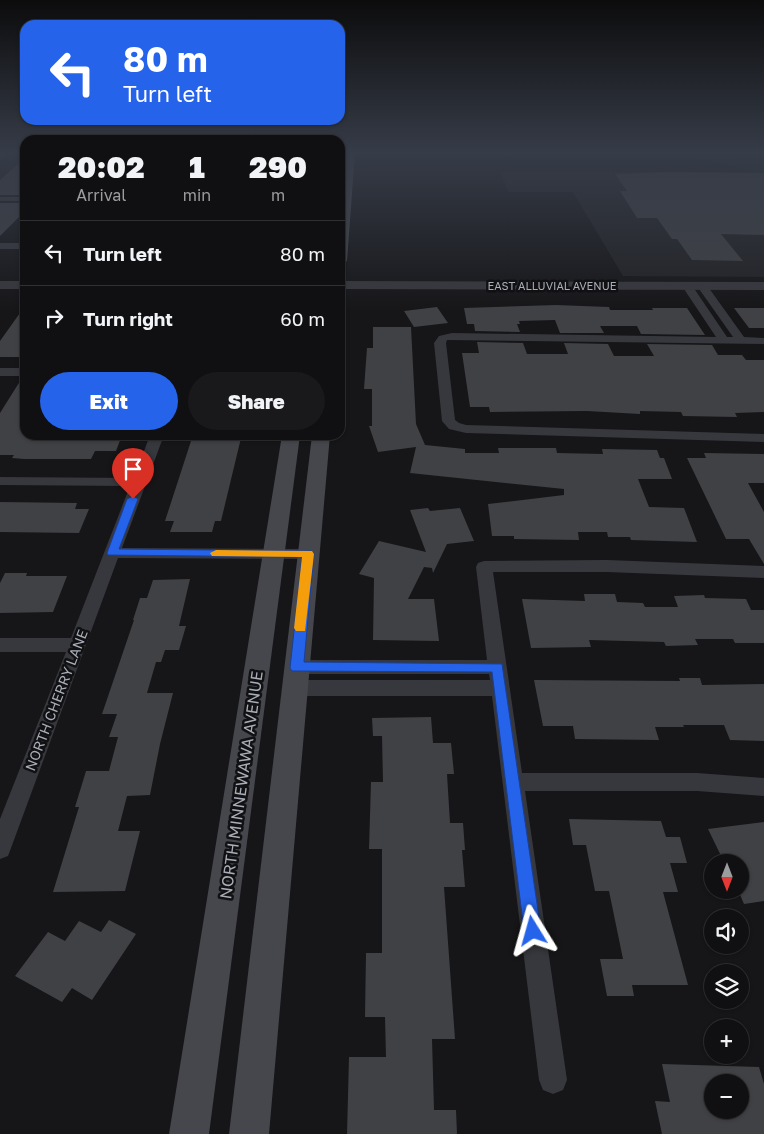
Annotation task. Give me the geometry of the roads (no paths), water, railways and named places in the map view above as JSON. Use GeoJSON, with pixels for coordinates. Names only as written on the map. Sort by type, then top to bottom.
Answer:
{"type":"FeatureCollection","features":[{"type":"Feature","properties":{"kind":"main road","name":"NORTH MINNEWAWA AVENUE"},"geometry":{"type":"LineString","coordinates":[[189,1134],[290,440]]}},
{"type":"Feature","properties":{"kind":"main road"},"geometry":{"type":"LineString","coordinates":[[249,1134],[320,440]]}},
{"type":"Feature","properties":{"kind":"street"},"geometry":{"type":"LineString","coordinates":[[0,246],[20,246]]}},
{"type":"Feature","properties":{"kind":"street"},"geometry":{"type":"LineString","coordinates":[[0,285],[20,285]]}},
{"type":"Feature","properties":{"kind":"street","name":"EAST ALLUVIAL AVENUE"},"geometry":{"type":"LineString","coordinates":[[345,285],[764,286]]}},
{"type":"Feature","properties":{"kind":"street"},"geometry":{"type":"LineString","coordinates":[[688,286],[724,341]]}},
{"type":"Feature","properties":{"kind":"street"},"geometry":{"type":"LineString","coordinates":[[702,286],[741,341]]}},
{"type":"Feature","properties":{"kind":"street"},"geometry":{"type":"LineString","coordinates":[[764,341],[568,336],[452,336],[443,338],[440,344],[449,421],[454,426],[466,429],[764,438]]}},
{"type":"Feature","properties":{"kind":"street"},"geometry":{"type":"LineString","coordinates":[[0,372],[20,372]]}},
{"type":"Feature","properties":{"kind":"street","name":"NORTH CHERRY LANE"},"geometry":{"type":"LineString","coordinates":[[0,848],[155,440]]}},
{"type":"Feature","properties":{"kind":"street"},"geometry":{"type":"LineString","coordinates":[[0,481],[139,482]]}},
{"type":"Feature","properties":{"kind":"street"},"geometry":{"type":"LineString","coordinates":[[112,553],[308,554]]}},
{"type":"Feature","properties":{"kind":"street"},"geometry":{"type":"LineString","coordinates":[[553,1080],[484,567],[607,566],[764,572]]}},
{"type":"Feature","properties":{"kind":"street"},"geometry":{"type":"LineString","coordinates":[[0,645],[77,646]]}},
{"type":"Feature","properties":{"kind":"street"},"geometry":{"type":"LineString","coordinates":[[296,678],[499,678]]}},
{"type":"Feature","properties":{"kind":"street"},"geometry":{"type":"LineString","coordinates":[[513,782],[697,782],[764,786]]}}]}
